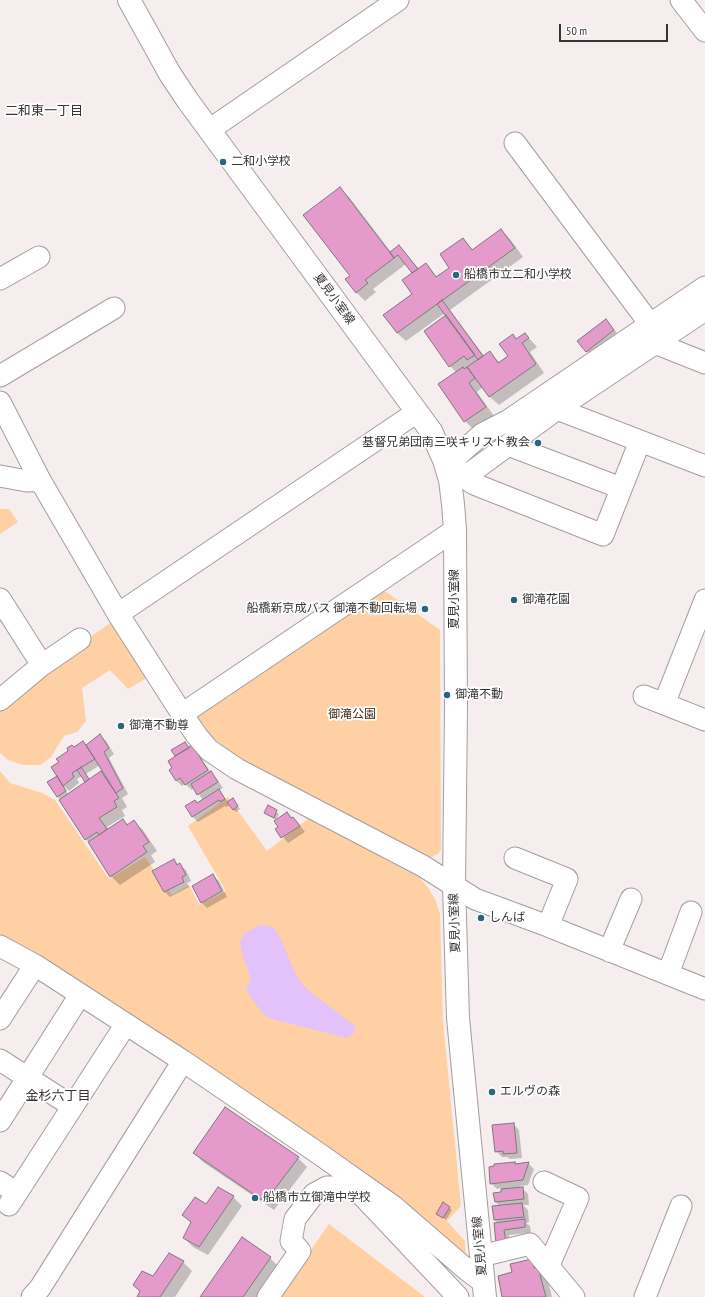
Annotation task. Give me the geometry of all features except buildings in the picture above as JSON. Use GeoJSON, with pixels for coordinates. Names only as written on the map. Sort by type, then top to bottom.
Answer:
{"type":"FeatureCollection","features":[{"type":"Feature","properties":{"kind":"main road","name":"夏見小室線"},"geometry":{"type":"LineString","coordinates":[[129,0],[170,74],[209,130],[431,431],[452,472],[455,530],[456,708],[454,886],[458,1018],[484,1290]]}},
{"type":"Feature","properties":{"kind":"street"},"geometry":{"type":"LineString","coordinates":[[209,130],[398,0]]}},
{"type":"Feature","properties":{"kind":"street"},"geometry":{"type":"LineString","coordinates":[[681,0],[705,31]]}},
{"type":"Feature","properties":{"kind":"street"},"geometry":{"type":"LineString","coordinates":[[515,143],[653,333],[705,363]]}},
{"type":"Feature","properties":{"kind":"street"},"geometry":{"type":"LineString","coordinates":[[0,279],[39,257]]}},
{"type":"Feature","properties":{"kind":"street"},"geometry":{"type":"LineString","coordinates":[[452,472],[472,471],[508,445],[557,409],[653,333],[705,287]]}},
{"type":"Feature","properties":{"kind":"street"},"geometry":{"type":"LineString","coordinates":[[0,376],[114,308]]}},
{"type":"Feature","properties":{"kind":"street"},"geometry":{"type":"LineString","coordinates":[[452,472],[482,434],[509,420],[653,333],[705,310]]}},
{"type":"Feature","properties":{"kind":"street"},"geometry":{"type":"LineString","coordinates":[[0,402],[40,480],[118,614],[203,744],[219,758],[237,769],[423,866],[475,899],[548,926],[705,989]]}},
{"type":"Feature","properties":{"kind":"street"},"geometry":{"type":"LineString","coordinates":[[557,409],[705,466]]}},
{"type":"Feature","properties":{"kind":"street"},"geometry":{"type":"LineString","coordinates":[[118,614],[417,412]]}},
{"type":"Feature","properties":{"kind":"street"},"geometry":{"type":"LineString","coordinates":[[452,472],[474,484],[603,534],[640,441]]}},
{"type":"Feature","properties":{"kind":"street"},"geometry":{"type":"LineString","coordinates":[[508,445],[621,488]]}},
{"type":"Feature","properties":{"kind":"street"},"geometry":{"type":"LineString","coordinates":[[0,476],[27,481],[40,480]]}},
{"type":"Feature","properties":{"kind":"street"},"geometry":{"type":"LineString","coordinates":[[182,714],[455,530]]}},
{"type":"Feature","properties":{"kind":"street"},"geometry":{"type":"LineString","coordinates":[[0,599],[7,627],[42,665]]}},
{"type":"Feature","properties":{"kind":"street"},"geometry":{"type":"LineString","coordinates":[[664,704],[705,600]]}},
{"type":"Feature","properties":{"kind":"street"},"geometry":{"type":"LineString","coordinates":[[0,700],[42,665],[80,640]]}},
{"type":"Feature","properties":{"kind":"street"},"geometry":{"type":"LineString","coordinates":[[644,696],[705,720]]}},
{"type":"Feature","properties":{"kind":"street"},"geometry":{"type":"LineString","coordinates":[[515,858],[567,879],[548,926]]}},
{"type":"Feature","properties":{"kind":"street"},"geometry":{"type":"LineString","coordinates":[[609,951],[631,899]]}},
{"type":"Feature","properties":{"kind":"street"},"geometry":{"type":"LineString","coordinates":[[668,974],[691,912]]}},
{"type":"Feature","properties":{"kind":"street"},"geometry":{"type":"LineString","coordinates":[[2,949],[34,965],[126,1024],[328,1159],[393,1206],[467,1270],[484,1290]]}},
{"type":"Feature","properties":{"kind":"street"},"geometry":{"type":"LineString","coordinates":[[0,1018],[34,965]]}},
{"type":"Feature","properties":{"kind":"street"},"geometry":{"type":"LineString","coordinates":[[0,1121],[80,995]]}},
{"type":"Feature","properties":{"kind":"street"},"geometry":{"type":"LineString","coordinates":[[9,1193],[72,1106],[126,1024]]}},
{"type":"Feature","properties":{"kind":"street"},"geometry":{"type":"LineString","coordinates":[[0,1060],[72,1106]]}},
{"type":"Feature","properties":{"kind":"street"},"geometry":{"type":"LineString","coordinates":[[32,1297],[40,1288],[183,1061]]}},
{"type":"Feature","properties":{"kind":"street"},"geometry":{"type":"LineString","coordinates":[[320,1191],[321,1168],[328,1159]]}},
{"type":"Feature","properties":{"kind":"street"},"geometry":{"type":"LineString","coordinates":[[544,1182],[578,1198],[549,1265]]}},
{"type":"Feature","properties":{"kind":"street"},"geometry":{"type":"LineString","coordinates":[[268,1297],[300,1251],[291,1242],[295,1219],[314,1194],[327,1187],[348,1187],[360,1192],[458,1297]]}},
{"type":"Feature","properties":{"kind":"street"},"geometry":{"type":"LineString","coordinates":[[645,1297],[681,1206]]}},
{"type":"Feature","properties":{"kind":"street"},"geometry":{"type":"LineString","coordinates":[[480,1256],[530,1244],[549,1265],[574,1297]]}},
{"type":"Feature","properties":{"kind":"green space"},"geometry":{"type":"Polygon","coordinates":[[[0,509],[9,509],[18,522],[0,534],[0,509]]]}},
{"type":"Feature","properties":{"kind":"green space","name":"御滝公園"},"geometry":{"type":"Polygon","coordinates":[[[379,587],[440,630],[441,849],[438,854],[431,857],[242,759],[211,736],[196,715],[379,587]]]}},
{"type":"Feature","properties":{"kind":"green space"},"geometry":{"type":"Polygon","coordinates":[[[113,621],[147,678],[128,689],[110,670],[82,688],[86,721],[77,732],[64,736],[51,757],[41,765],[23,765],[8,760],[0,753],[0,706],[40,673],[113,621]]]}},
{"type":"Feature","properties":{"kind":"green space"},"geometry":{"type":"Polygon","coordinates":[[[0,771],[10,783],[42,793],[55,800],[109,879],[145,857],[172,895],[189,885],[199,905],[226,891],[188,826],[228,797],[267,851],[309,818],[419,877],[429,889],[436,901],[440,914],[443,1021],[461,1206],[447,1221],[465,1241],[466,1265],[0,936],[0,771]]]}},
{"type":"Feature","properties":{"kind":"green space"},"geometry":{"type":"Polygon","coordinates":[[[329,1224],[425,1297],[278,1297],[329,1224]]]}},
{"type":"Feature","properties":{"kind":"shaded area"},"geometry":{"type":"Polygon","coordinates":[[[260,925],[274,928],[280,937],[295,973],[302,984],[355,1026],[355,1031],[352,1035],[346,1038],[276,1020],[265,1016],[259,1009],[246,990],[247,986],[251,982],[240,942],[244,934],[260,925]]]}},
{"type":"Feature","properties":{"kind":"place","name":"二和小学校"},"geometry":{"type":"Point","coordinates":[223,162]}},
{"type":"Feature","properties":{"kind":"place","name":"船橋市立二和小学校"},"geometry":{"type":"Point","coordinates":[456,275]}},
{"type":"Feature","properties":{"kind":"place","name":"基督兄弟団南三咲キリスト教会"},"geometry":{"type":"Point","coordinates":[538,443]}},
{"type":"Feature","properties":{"kind":"place","name":"御滝花園"},"geometry":{"type":"Point","coordinates":[514,600]}},
{"type":"Feature","properties":{"kind":"place","name":"船橋新京成バス 御滝不動回転場"},"geometry":{"type":"Point","coordinates":[425,609]}},
{"type":"Feature","properties":{"kind":"place","name":"御滝不動"},"geometry":{"type":"Point","coordinates":[447,695]}},
{"type":"Feature","properties":{"kind":"place","name":"御滝不動尊"},"geometry":{"type":"Point","coordinates":[121,726]}},
{"type":"Feature","properties":{"kind":"place","name":"しんば"},"geometry":{"type":"Point","coordinates":[481,918]}},
{"type":"Feature","properties":{"kind":"place","name":"エルヴの森"},"geometry":{"type":"Point","coordinates":[492,1092]}},
{"type":"Feature","properties":{"kind":"place","name":"船橋市立御滝中学校"},"geometry":{"type":"Point","coordinates":[255,1198]}},
{"type":"Feature","properties":{"kind":"district","name":"二和東一丁目"},"geometry":{"type":"Point","coordinates":[44,111]}},
{"type":"Feature","properties":{"kind":"district","name":"金杉六丁目"},"geometry":{"type":"Point","coordinates":[58,1096]}}]}
